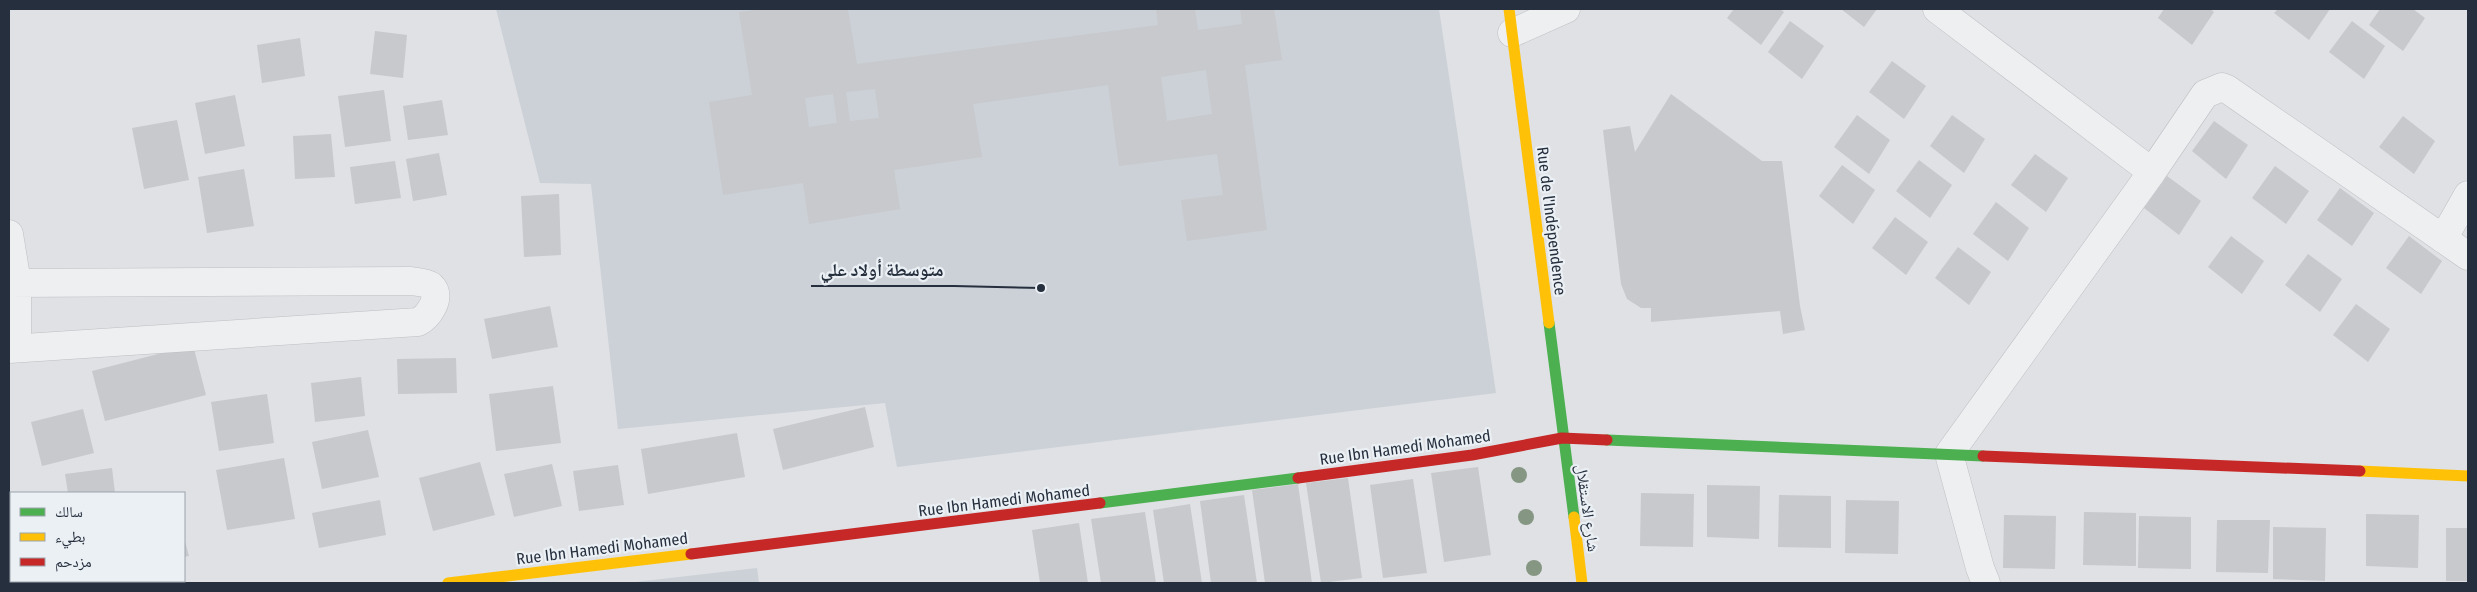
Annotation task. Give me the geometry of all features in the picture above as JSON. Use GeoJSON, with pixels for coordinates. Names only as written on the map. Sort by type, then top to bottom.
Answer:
{"type":"FeatureCollection","features":[{"type":"Feature","properties":{"kind":"street"},"geometry":{"type":"LineString","coordinates":[[1511,21],[1566,9]]}},
{"type":"Feature","properties":{"kind":"street"},"geometry":{"type":"LineString","coordinates":[[1936,9],[2152,172]]}},
{"type":"Feature","properties":{"kind":"street","name":"Rue de l'Indépendence"},"geometry":{"type":"LineString","coordinates":[[1511,21],[1562,438]]}},
{"type":"Feature","properties":{"kind":"street"},"geometry":{"type":"LineString","coordinates":[[1986,583],[1980,568],[1949,454],[2152,172],[2205,94],[2222,86],[2468,256]]}},
{"type":"Feature","properties":{"kind":"street"},"geometry":{"type":"LineString","coordinates":[[2443,239],[2468,195]]}},
{"type":"Feature","properties":{"kind":"street"},"geometry":{"type":"LineString","coordinates":[[9,234],[13,283],[13,348],[418,322],[430,312],[435,294],[432,287],[426,283],[411,281],[13,283]]}},
{"type":"Feature","properties":{"kind":"street","name":"Rue Ibn Hamedi Mohamed"},"geometry":{"type":"LineString","coordinates":[[448,583],[898,530],[1452,458],[1562,438],[2468,476]]}},
{"type":"Feature","properties":{"kind":"street","name":"شارع الاستقلال"},"geometry":{"type":"LineString","coordinates":[[1562,438],[1582,583]]}},
{"type":"Feature","properties":{"kind":"shaded area"},"geometry":{"type":"Polygon","coordinates":[[[496,9],[1439,9],[1496,393],[897,467],[885,403],[618,429],[591,184],[540,183],[496,9]]]}},
{"type":"Feature","properties":{"kind":"shaded area"},"geometry":{"type":"Polygon","coordinates":[[[757,568],[759,583],[627,583],[757,568]]]}},
{"type":"Feature","properties":{"kind":"building"},"geometry":{"type":"Polygon","coordinates":[[[764,9],[848,9],[857,64],[1158,25],[1156,9],[1195,9],[1198,30],[1242,24],[1240,9],[1274,9],[1282,60],[1245,65],[1267,230],[1187,241],[1181,200],[1223,195],[1217,154],[1119,166],[1108,85],[973,104],[982,157],[894,170],[900,209],[809,224],[803,183],[723,195],[709,102],[752,95],[739,12],[764,9]],[[1206,70],[1161,77],[1167,121],[1212,114],[1206,70]],[[875,89],[846,92],[850,121],[879,118],[875,89]],[[833,94],[805,98],[809,127],[837,123],[833,94]]]}},
{"type":"Feature","properties":{"kind":"building"},"geometry":{"type":"Polygon","coordinates":[[[1734,9],[1780,9],[1784,12],[1761,45],[1727,18],[1734,9]]]}},
{"type":"Feature","properties":{"kind":"building"},"geometry":{"type":"Polygon","coordinates":[[[1841,9],[1877,9],[1864,27],[1841,9]]]}},
{"type":"Feature","properties":{"kind":"building"},"geometry":{"type":"Polygon","coordinates":[[[2164,9],[2210,9],[2214,12],[2192,45],[2158,18],[2164,9]]]}},
{"type":"Feature","properties":{"kind":"building"},"geometry":{"type":"Polygon","coordinates":[[[2278,9],[2330,9],[2309,40],[2274,13],[2278,9]]]}},
{"type":"Feature","properties":{"kind":"building"},"geometry":{"type":"Polygon","coordinates":[[[2380,9],[2413,9],[2425,18],[2403,51],[2369,25],[2380,9]]]}},
{"type":"Feature","properties":{"kind":"building"},"geometry":{"type":"Polygon","coordinates":[[[1790,21],[1824,46],[1802,79],[1768,52],[1790,21]]]}},
{"type":"Feature","properties":{"kind":"building"},"geometry":{"type":"Polygon","coordinates":[[[2352,21],[2385,46],[2364,79],[2329,52],[2352,21]]]}},
{"type":"Feature","properties":{"kind":"building"},"geometry":{"type":"Polygon","coordinates":[[[375,31],[407,35],[403,78],[370,74],[375,31]]]}},
{"type":"Feature","properties":{"kind":"building"},"geometry":{"type":"Polygon","coordinates":[[[300,38],[305,76],[262,83],[257,45],[300,38]]]}},
{"type":"Feature","properties":{"kind":"building"},"geometry":{"type":"Polygon","coordinates":[[[1892,61],[1926,86],[1904,119],[1869,92],[1892,61]]]}},
{"type":"Feature","properties":{"kind":"building"},"geometry":{"type":"Polygon","coordinates":[[[384,90],[391,141],[345,147],[338,96],[384,90]]]}},
{"type":"Feature","properties":{"kind":"building"},"geometry":{"type":"Polygon","coordinates":[[[1671,94],[1762,161],[1782,161],[1800,306],[1805,330],[1783,334],[1780,311],[1651,322],[1651,308],[1641,308],[1627,299],[1621,284],[1603,130],[1630,126],[1635,152],[1671,94]]]}},
{"type":"Feature","properties":{"kind":"building"},"geometry":{"type":"Polygon","coordinates":[[[235,95],[245,146],[205,154],[195,103],[235,95]]]}},
{"type":"Feature","properties":{"kind":"building"},"geometry":{"type":"Polygon","coordinates":[[[442,100],[448,135],[408,140],[403,106],[442,100]]]}},
{"type":"Feature","properties":{"kind":"building"},"geometry":{"type":"Polygon","coordinates":[[[1857,115],[1890,140],[1869,174],[1834,147],[1857,115]]]}},
{"type":"Feature","properties":{"kind":"building"},"geometry":{"type":"Polygon","coordinates":[[[1952,115],[1985,139],[1964,173],[1930,146],[1952,115]]]}},
{"type":"Feature","properties":{"kind":"building"},"geometry":{"type":"Polygon","coordinates":[[[2403,116],[2435,141],[2414,174],[2379,147],[2403,116]]]}},
{"type":"Feature","properties":{"kind":"building"},"geometry":{"type":"Polygon","coordinates":[[[177,120],[189,180],[144,189],[132,128],[177,120]]]}},
{"type":"Feature","properties":{"kind":"building"},"geometry":{"type":"Polygon","coordinates":[[[2214,121],[2248,145],[2226,179],[2192,151],[2214,121]]]}},
{"type":"Feature","properties":{"kind":"building"},"geometry":{"type":"Polygon","coordinates":[[[331,134],[335,177],[295,179],[293,136],[331,134]]]}},
{"type":"Feature","properties":{"kind":"building"},"geometry":{"type":"Polygon","coordinates":[[[439,153],[447,195],[413,201],[406,159],[439,153]]]}},
{"type":"Feature","properties":{"kind":"building"},"geometry":{"type":"Polygon","coordinates":[[[2035,154],[2068,178],[2046,212],[2011,185],[2035,154]]]}},
{"type":"Feature","properties":{"kind":"building"},"geometry":{"type":"Polygon","coordinates":[[[1919,160],[1952,185],[1930,218],[1896,191],[1919,160]]]}},
{"type":"Feature","properties":{"kind":"building"},"geometry":{"type":"Polygon","coordinates":[[[395,161],[401,198],[355,204],[350,167],[395,161]]]}},
{"type":"Feature","properties":{"kind":"building"},"geometry":{"type":"Polygon","coordinates":[[[1842,165],[1875,190],[1853,224],[1819,196],[1842,165]]]}},
{"type":"Feature","properties":{"kind":"building"},"geometry":{"type":"Polygon","coordinates":[[[2275,166],[2309,191],[2286,224],[2252,198],[2275,166]]]}},
{"type":"Feature","properties":{"kind":"building"},"geometry":{"type":"Polygon","coordinates":[[[244,169],[254,226],[207,233],[198,177],[244,169]]]}},
{"type":"Feature","properties":{"kind":"building"},"geometry":{"type":"Polygon","coordinates":[[[2167,176],[2201,201],[2179,235],[2144,208],[2167,176]]]}},
{"type":"Feature","properties":{"kind":"building"},"geometry":{"type":"Polygon","coordinates":[[[2340,188],[2374,213],[2352,246],[2317,220],[2340,188]]]}},
{"type":"Feature","properties":{"kind":"building"},"geometry":{"type":"Polygon","coordinates":[[[559,194],[561,255],[524,257],[521,196],[559,194]]]}},
{"type":"Feature","properties":{"kind":"building"},"geometry":{"type":"Polygon","coordinates":[[[1996,202],[2029,228],[2008,261],[1973,234],[1996,202]]]}},
{"type":"Feature","properties":{"kind":"building"},"geometry":{"type":"Polygon","coordinates":[[[1895,217],[1928,242],[1906,275],[1872,248],[1895,217]]]}},
{"type":"Feature","properties":{"kind":"building"},"geometry":{"type":"Polygon","coordinates":[[[2231,236],[2264,261],[2242,294],[2208,267],[2231,236]]]}},
{"type":"Feature","properties":{"kind":"building"},"geometry":{"type":"Polygon","coordinates":[[[2409,236],[2442,261],[2421,294],[2386,268],[2409,236]]]}},
{"type":"Feature","properties":{"kind":"building"},"geometry":{"type":"Polygon","coordinates":[[[1958,247],[1991,272],[1969,305],[1935,278],[1958,247]]]}},
{"type":"Feature","properties":{"kind":"building"},"geometry":{"type":"Polygon","coordinates":[[[2308,254],[2342,279],[2320,312],[2285,285],[2308,254]]]}},
{"type":"Feature","properties":{"kind":"building"},"geometry":{"type":"Polygon","coordinates":[[[2356,304],[2390,329],[2368,362],[2333,335],[2356,304]]]}},
{"type":"Feature","properties":{"kind":"building"},"geometry":{"type":"Polygon","coordinates":[[[550,306],[558,347],[492,359],[484,319],[550,306]]]}},
{"type":"Feature","properties":{"kind":"building"},"geometry":{"type":"Polygon","coordinates":[[[193,345],[206,395],[105,421],[92,371],[193,345]]]}},
{"type":"Feature","properties":{"kind":"building"},"geometry":{"type":"Polygon","coordinates":[[[456,358],[457,393],[398,394],[397,359],[456,358]]]}},
{"type":"Feature","properties":{"kind":"building"},"geometry":{"type":"Polygon","coordinates":[[[361,377],[365,416],[315,422],[311,383],[361,377]]]}},
{"type":"Feature","properties":{"kind":"building"},"geometry":{"type":"Polygon","coordinates":[[[553,386],[561,443],[496,451],[489,394],[553,386]]]}},
{"type":"Feature","properties":{"kind":"building"},"geometry":{"type":"Polygon","coordinates":[[[267,394],[274,443],[219,451],[211,402],[267,394]]]}},
{"type":"Feature","properties":{"kind":"building"},"geometry":{"type":"Polygon","coordinates":[[[865,407],[874,447],[783,470],[773,429],[865,407]]]}},
{"type":"Feature","properties":{"kind":"building"},"geometry":{"type":"Polygon","coordinates":[[[83,409],[94,453],[42,466],[31,422],[83,409]]]}},
{"type":"Feature","properties":{"kind":"building"},"geometry":{"type":"Polygon","coordinates":[[[368,430],[379,477],[322,489],[312,442],[368,430]]]}},
{"type":"Feature","properties":{"kind":"building"},"geometry":{"type":"Polygon","coordinates":[[[737,433],[745,477],[648,494],[641,449],[737,433]]]}},
{"type":"Feature","properties":{"kind":"building"},"geometry":{"type":"Polygon","coordinates":[[[284,458],[295,519],[227,530],[216,470],[284,458]]]}},
{"type":"Feature","properties":{"kind":"building"},"geometry":{"type":"Polygon","coordinates":[[[480,462],[495,515],[433,531],[419,478],[480,462]]]}},
{"type":"Feature","properties":{"kind":"building"},"geometry":{"type":"Polygon","coordinates":[[[552,464],[562,506],[514,517],[504,474],[552,464]]]}},
{"type":"Feature","properties":{"kind":"building"},"geometry":{"type":"Polygon","coordinates":[[[618,465],[624,505],[579,511],[573,471],[618,465]]]}},
{"type":"Feature","properties":{"kind":"building"},"geometry":{"type":"Polygon","coordinates":[[[1478,467],[1491,555],[1444,562],[1431,473],[1478,467]]]}},
{"type":"Feature","properties":{"kind":"building"},"geometry":{"type":"Polygon","coordinates":[[[112,468],[115,492],[68,492],[65,474],[112,468]]]}},
{"type":"Feature","properties":{"kind":"building"},"geometry":{"type":"Polygon","coordinates":[[[1348,478],[1362,578],[1321,583],[1306,483],[1348,478]]]}},
{"type":"Feature","properties":{"kind":"building"},"geometry":{"type":"Polygon","coordinates":[[[1413,479],[1427,573],[1383,578],[1370,485],[1413,479]]]}},
{"type":"Feature","properties":{"kind":"building"},"geometry":{"type":"Polygon","coordinates":[[[1298,484],[1312,583],[1265,583],[1252,490],[1298,484]]]}},
{"type":"Feature","properties":{"kind":"building"},"geometry":{"type":"Polygon","coordinates":[[[1707,485],[1760,486],[1759,539],[1707,537],[1707,485]]]}},
{"type":"Feature","properties":{"kind":"building"},"geometry":{"type":"Polygon","coordinates":[[[1641,493],[1694,494],[1693,547],[1640,546],[1641,493]]]}},
{"type":"Feature","properties":{"kind":"building"},"geometry":{"type":"Polygon","coordinates":[[[1244,495],[1257,583],[1211,583],[1200,501],[1244,495]]]}},
{"type":"Feature","properties":{"kind":"building"},"geometry":{"type":"Polygon","coordinates":[[[1779,495],[1831,496],[1831,548],[1778,547],[1779,495]]]}},
{"type":"Feature","properties":{"kind":"building"},"geometry":{"type":"Polygon","coordinates":[[[380,500],[386,535],[319,548],[312,513],[380,500]]]}},
{"type":"Feature","properties":{"kind":"building"},"geometry":{"type":"Polygon","coordinates":[[[1846,500],[1899,501],[1898,554],[1845,553],[1846,500]]]}},
{"type":"Feature","properties":{"kind":"building"},"geometry":{"type":"Polygon","coordinates":[[[1190,504],[1202,583],[1164,583],[1153,510],[1190,504]]]}},
{"type":"Feature","properties":{"kind":"building"},"geometry":{"type":"Polygon","coordinates":[[[1145,512],[1156,583],[1101,583],[1091,519],[1145,512]]]}},
{"type":"Feature","properties":{"kind":"building"},"geometry":{"type":"Polygon","coordinates":[[[2084,512],[2136,513],[2136,566],[2083,565],[2084,512]]]}},
{"type":"Feature","properties":{"kind":"building"},"geometry":{"type":"Polygon","coordinates":[[[2366,514],[2419,515],[2418,568],[2366,566],[2366,514]]]}},
{"type":"Feature","properties":{"kind":"building"},"geometry":{"type":"Polygon","coordinates":[[[2004,515],[2056,516],[2055,569],[2003,568],[2004,515]]]}},
{"type":"Feature","properties":{"kind":"building"},"geometry":{"type":"Polygon","coordinates":[[[2139,516],[2191,517],[2191,569],[2138,568],[2139,516]]]}},
{"type":"Feature","properties":{"kind":"building"},"geometry":{"type":"Polygon","coordinates":[[[2217,520],[2270,520],[2268,573],[2216,572],[2217,520]]]}},
{"type":"Feature","properties":{"kind":"building"},"geometry":{"type":"Polygon","coordinates":[[[1079,523],[1088,583],[1040,583],[1032,530],[1079,523]]]}},
{"type":"Feature","properties":{"kind":"building"},"geometry":{"type":"Polygon","coordinates":[[[2273,527],[2326,528],[2325,581],[2273,579],[2273,527]]]}},
{"type":"Feature","properties":{"kind":"building"},"geometry":{"type":"Polygon","coordinates":[[[2446,528],[2468,528],[2468,581],[2446,581],[2446,528]]]}},
{"type":"Feature","properties":{"kind":"building"},"geometry":{"type":"Polygon","coordinates":[[[185,542],[189,556],[185,557],[185,542]]]}},
{"type":"Feature","properties":{"kind":"traffic: fast"},"geometry":{"type":"LineString","coordinates":[[1549,323],[1574,517]]}},
{"type":"Feature","properties":{"kind":"traffic: fast"},"geometry":{"type":"LineString","coordinates":[[1607,440],[1983,456]]}},
{"type":"Feature","properties":{"kind":"traffic: fast"},"geometry":{"type":"LineString","coordinates":[[1100,503],[1298,478]]}},
{"type":"Feature","properties":{"kind":"traffic: slow"},"geometry":{"type":"LineString","coordinates":[[1509,9],[1549,323]]}},
{"type":"Feature","properties":{"kind":"traffic: slow"},"geometry":{"type":"LineString","coordinates":[[2360,471],[2468,476]]}},
{"type":"Feature","properties":{"kind":"traffic: slow"},"geometry":{"type":"LineString","coordinates":[[1574,517],[1582,583]]}},
{"type":"Feature","properties":{"kind":"traffic: slow"},"geometry":{"type":"LineString","coordinates":[[448,583],[691,554]]}},
{"type":"Feature","properties":{"kind":"traffic: jam"},"geometry":{"type":"LineString","coordinates":[[1298,478],[1472,455],[1562,438],[1607,440]]}},
{"type":"Feature","properties":{"kind":"traffic: jam"},"geometry":{"type":"LineString","coordinates":[[1983,456],[2360,471]]}},
{"type":"Feature","properties":{"kind":"traffic: jam"},"geometry":{"type":"LineString","coordinates":[[691,554],[1100,503]]}},
{"type":"Feature","properties":{"kind":"place","name":"متوسطة أولاد علي"},"geometry":{"type":"Point","coordinates":[1041,288]}}]}
